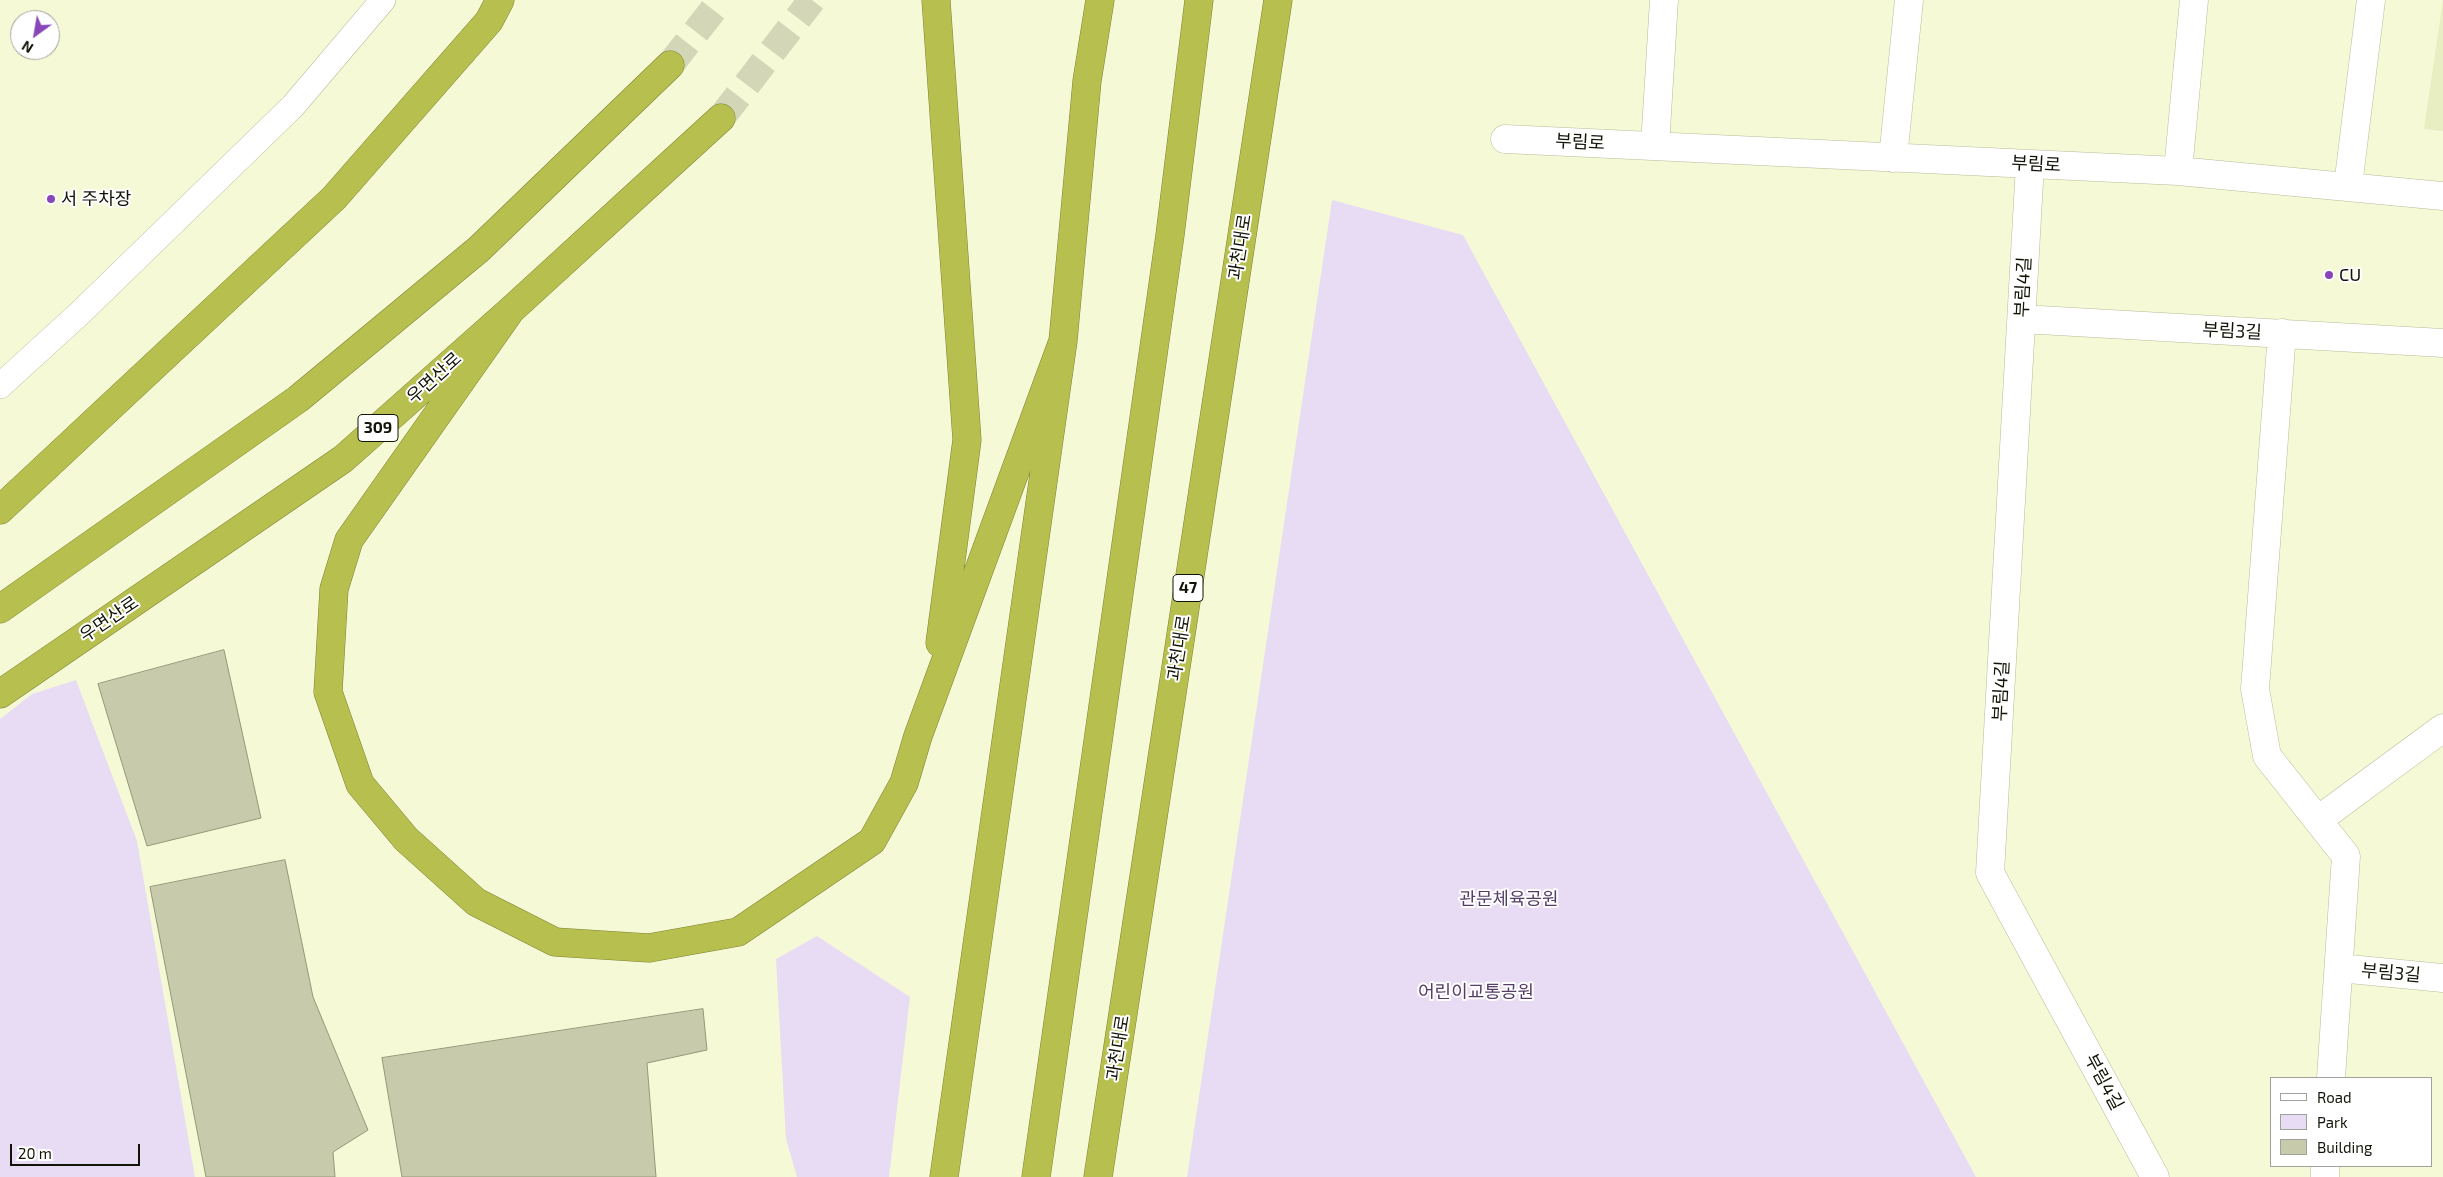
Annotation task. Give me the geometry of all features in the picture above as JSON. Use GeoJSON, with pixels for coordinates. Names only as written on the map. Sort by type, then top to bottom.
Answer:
{"type":"FeatureCollection","features":[{"type":"Feature","properties":{"kind":"highway"},"geometry":{"type":"LineString","coordinates":[[0,510],[334,198],[489,21],[500,0]]}},
{"type":"Feature","properties":{"kind":"highway"},"geometry":{"type":"LineString","coordinates":[[934,695],[967,440],[936,0]]}},
{"type":"Feature","properties":{"kind":"highway"},"geometry":{"type":"LineString","coordinates":[[1080,0],[1087,81]]}},
{"type":"Feature","properties":{"kind":"highway"},"geometry":{"type":"LineString","coordinates":[[944,1177],[1063,341],[1087,81],[1100,0]]}},
{"type":"Feature","properties":{"kind":"highway"},"geometry":{"type":"LineString","coordinates":[[1036,1177],[1170,236],[1199,0]]}},
{"type":"Feature","properties":{"kind":"highway","name":"과천대로"},"geometry":{"type":"LineString","coordinates":[[1098,1177],[1278,0]]}},
{"type":"Feature","properties":{"kind":"highway"},"geometry":{"type":"LineString","coordinates":[[0,609],[298,399],[479,249],[670,65]]}},
{"type":"Feature","properties":{"kind":"highway","name":"우면산로"},"geometry":{"type":"LineString","coordinates":[[0,694],[343,459],[511,310],[721,118]]}},
{"type":"Feature","properties":{"kind":"highway"},"geometry":{"type":"LineString","coordinates":[[511,310],[349,540],[334,589],[328,692],[360,784],[406,839],[476,902],[556,942],[649,948],[738,932],[872,841],[904,783],[918,736],[1063,341]]}},
{"type":"Feature","properties":{"kind":"street"},"geometry":{"type":"LineString","coordinates":[[1655,146],[1664,0]]}},
{"type":"Feature","properties":{"kind":"street"},"geometry":{"type":"LineString","coordinates":[[1894,158],[1909,0]]}},
{"type":"Feature","properties":{"kind":"street"},"geometry":{"type":"LineString","coordinates":[[2178,171],[2194,0]]}},
{"type":"Feature","properties":{"kind":"street"},"geometry":{"type":"LineString","coordinates":[[2348,186],[2371,0]]}},
{"type":"Feature","properties":{"kind":"street","name":"부림로"},"geometry":{"type":"LineString","coordinates":[[1506,139],[2178,171],[2443,196]]}},
{"type":"Feature","properties":{"kind":"street","name":"부림4길"},"geometry":{"type":"LineString","coordinates":[[2030,164],[1990,873],[2155,1177]]}},
{"type":"Feature","properties":{"kind":"street","name":"부림3길"},"geometry":{"type":"LineString","coordinates":[[2022,319],[2443,343]]}},
{"type":"Feature","properties":{"kind":"street"},"geometry":{"type":"LineString","coordinates":[[2282,333],[2255,690],[2267,756],[2346,856],[2331,1077]]}},
{"type":"Feature","properties":{"kind":"street"},"geometry":{"type":"LineString","coordinates":[[2318,820],[2443,728]]}},
{"type":"Feature","properties":{"kind":"street","name":"부림3길"},"geometry":{"type":"LineString","coordinates":[[2339,968],[2443,978]]}},
{"type":"Feature","properties":{"kind":"lane"},"geometry":{"type":"LineString","coordinates":[[0,386],[80,313],[293,106],[383,0]]}},
{"type":"Feature","properties":{"kind":"shaded area"},"geometry":{"type":"Polygon","coordinates":[[[2443,0],[2443,131],[2424,129],[2443,0]]]}},
{"type":"Feature","properties":{"kind":"green space","name":"관문체육공원"},"geometry":{"type":"Polygon","coordinates":[[[1332,200],[1463,235],[1976,1177],[1187,1177],[1332,200]]]}},
{"type":"Feature","properties":{"kind":"green space"},"geometry":{"type":"Polygon","coordinates":[[[76,680],[137,841],[195,1177],[0,1177],[0,719],[32,694],[76,680]]]}},
{"type":"Feature","properties":{"kind":"green space"},"geometry":{"type":"Polygon","coordinates":[[[817,936],[910,997],[889,1177],[797,1177],[786,1139],[776,959],[817,936]]]}},
{"type":"Feature","properties":{"kind":"building"},"geometry":{"type":"Polygon","coordinates":[[[224,650],[261,818],[147,846],[98,684],[224,650]]]}},
{"type":"Feature","properties":{"kind":"building"},"geometry":{"type":"Polygon","coordinates":[[[285,860],[313,997],[368,1130],[333,1152],[335,1177],[206,1177],[150,887],[285,860]]]}},
{"type":"Feature","properties":{"kind":"building"},"geometry":{"type":"Polygon","coordinates":[[[703,1009],[707,1050],[647,1063],[656,1177],[402,1177],[382,1058],[703,1009]]]}},
{"type":"Feature","properties":{"kind":"tunnel"},"geometry":{"type":"LineString","coordinates":[[670,65],[721,0]]}},
{"type":"Feature","properties":{"kind":"tunnel"},"geometry":{"type":"LineString","coordinates":[[721,118],[812,0]]}},
{"type":"Feature","properties":{"kind":"place","name":"서 주차장"},"geometry":{"type":"Point","coordinates":[51,199]}},
{"type":"Feature","properties":{"kind":"place","name":"CU"},"geometry":{"type":"Point","coordinates":[2329,275]}},
{"type":"Feature","properties":{"kind":"park label","name":"어린이교통공원"},"geometry":{"type":"Point","coordinates":[1476,992]}}]}
